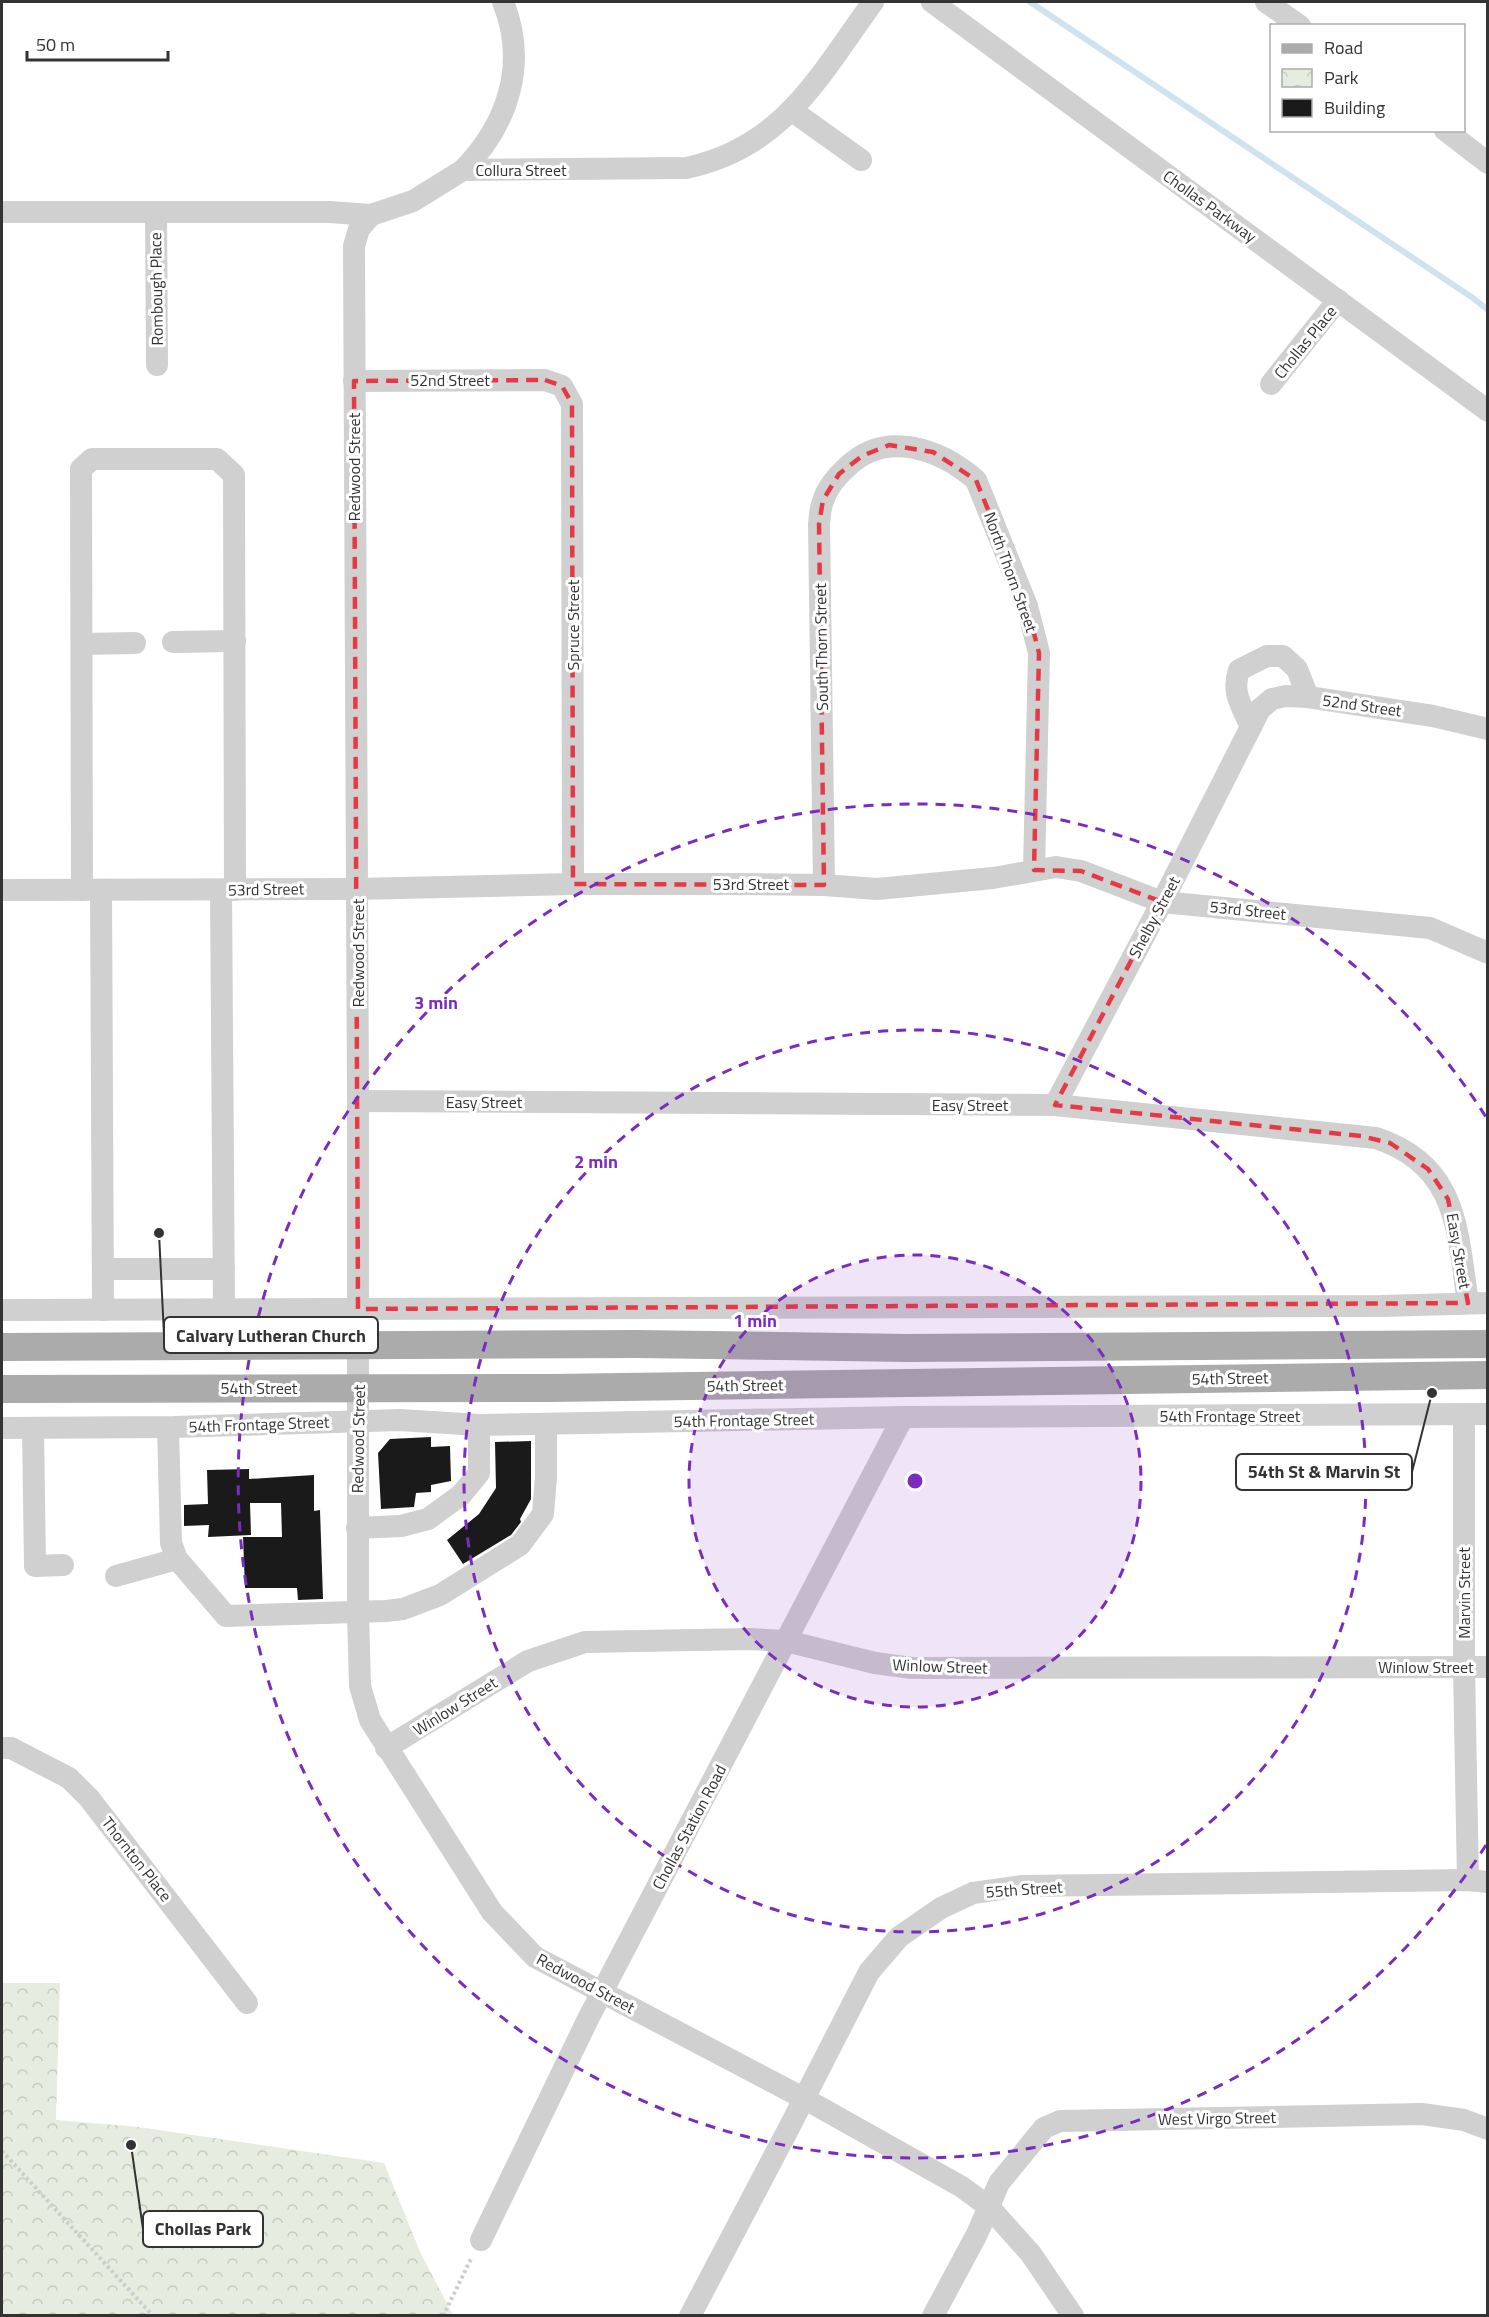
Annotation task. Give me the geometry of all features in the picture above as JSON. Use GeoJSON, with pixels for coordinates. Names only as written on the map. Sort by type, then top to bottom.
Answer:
{"type":"FeatureCollection","features":[{"type":"Feature","properties":{"kind":"main road","name":"54th Street"},"geometry":{"type":"LineString","coordinates":[[2,1347],[637,1344],[908,1348],[1488,1344]]}},
{"type":"Feature","properties":{"kind":"main road","name":"54th Street"},"geometry":{"type":"LineString","coordinates":[[2,1389],[552,1388],[1488,1375]]}},
{"type":"Feature","properties":{"kind":"street"},"geometry":{"type":"LineString","coordinates":[[463,170],[477,156],[494,132],[506,105],[511,85],[514,46],[503,2]]}},
{"type":"Feature","properties":{"kind":"street","name":"Collura Street"},"geometry":{"type":"LineString","coordinates":[[2,212],[330,212],[371,215],[413,201],[463,170],[686,168],[712,162],[737,152],[768,132],[791,110],[811,87],[873,2]]}},
{"type":"Feature","properties":{"kind":"street","name":"Chollas Parkway"},"geometry":{"type":"LineString","coordinates":[[932,2],[1488,411]]}},
{"type":"Feature","properties":{"kind":"street"},"geometry":{"type":"LineString","coordinates":[[1266,2],[1297,24]]}},
{"type":"Feature","properties":{"kind":"street"},"geometry":{"type":"LineString","coordinates":[[791,110],[861,160]]}},
{"type":"Feature","properties":{"kind":"street"},"geometry":{"type":"LineString","coordinates":[[1448,132],[1488,163]]}},
{"type":"Feature","properties":{"kind":"street","name":"Rombough Place"},"geometry":{"type":"LineString","coordinates":[[156,212],[157,365]]}},
{"type":"Feature","properties":{"kind":"street","name":"Redwood Street"},"geometry":{"type":"LineString","coordinates":[[371,215],[359,229],[354,246],[359,1388],[357,1528],[360,1686],[370,1720],[492,1912],[535,1957],[805,2099],[962,2187],[988,2207],[1031,2254],[1072,2316]]}},
{"type":"Feature","properties":{"kind":"street","name":"Chollas Place"},"geometry":{"type":"LineString","coordinates":[[1271,384],[1338,300]]}},
{"type":"Feature","properties":{"kind":"street","name":"52nd Street"},"geometry":{"type":"LineString","coordinates":[[354,381],[546,380]]}},
{"type":"Feature","properties":{"kind":"street","name":"Spruce Street"},"geometry":{"type":"LineString","coordinates":[[546,380],[562,386],[572,404],[573,884]]}},
{"type":"Feature","properties":{"kind":"street","name":"North Thorn Street"},"geometry":{"type":"LineString","coordinates":[[889,445],[933,452],[961,467],[976,480],[1027,606],[1039,653],[1034,870]]}},
{"type":"Feature","properties":{"kind":"street","name":"South Thorn Street"},"geometry":{"type":"LineString","coordinates":[[824,885],[819,524],[823,500],[838,474],[862,456],[889,445]]}},
{"type":"Feature","properties":{"kind":"street"},"geometry":{"type":"LineString","coordinates":[[103,1310],[92,890],[82,644],[81,469],[92,459],[217,459],[234,475],[235,641],[228,890],[224,1310]]}},
{"type":"Feature","properties":{"kind":"street"},"geometry":{"type":"LineString","coordinates":[[173,642],[235,641]]}},
{"type":"Feature","properties":{"kind":"street"},"geometry":{"type":"LineString","coordinates":[[82,644],[135,643]]}},
{"type":"Feature","properties":{"kind":"street"},"geometry":{"type":"LineString","coordinates":[[1251,727],[1235,692],[1239,670],[1267,656],[1283,656],[1297,669],[1308,697]]}},
{"type":"Feature","properties":{"kind":"street","name":"52nd Street"},"geometry":{"type":"LineString","coordinates":[[1251,727],[1260,709],[1272,699],[1286,696],[1308,697],[1432,716],[1488,729]]}},
{"type":"Feature","properties":{"kind":"street","name":"Shelby Street"},"geometry":{"type":"LineString","coordinates":[[1055,1105],[1251,727]]}},
{"type":"Feature","properties":{"kind":"street","name":"53rd Street"},"geometry":{"type":"LineString","coordinates":[[2,890],[357,889],[573,884],[824,885],[877,889],[993,879],[1056,867],[1081,871],[1162,902],[1430,928],[1488,953]]}},
{"type":"Feature","properties":{"kind":"street","name":"Easy Street"},"geometry":{"type":"LineString","coordinates":[[358,1101],[1055,1105],[1376,1138],[1417,1159],[1439,1183],[1448,1198],[1478,1303]]}},
{"type":"Feature","properties":{"kind":"street"},"geometry":{"type":"LineString","coordinates":[[103,1269],[224,1269]]}},
{"type":"Feature","properties":{"kind":"street"},"geometry":{"type":"LineString","coordinates":[[2,1311],[1382,1306],[1478,1303]]}},
{"type":"Feature","properties":{"kind":"street","name":"54th Frontage Street"},"geometry":{"type":"LineString","coordinates":[[2,1428],[168,1428],[400,1420],[479,1425],[903,1417],[1488,1414]]}},
{"type":"Feature","properties":{"kind":"street","name":"Marvin Street"},"geometry":{"type":"LineString","coordinates":[[1464,1415],[1464,1667],[1478,1881]]}},
{"type":"Feature","properties":{"kind":"street","name":"Chollas Station Road"},"geometry":{"type":"LineString","coordinates":[[481,2240],[602,1992],[903,1417]]}},
{"type":"Feature","properties":{"kind":"street"},"geometry":{"type":"LineString","coordinates":[[168,1428],[171,1543],[177,1559],[226,1616],[358,1613],[403,1609],[440,1594],[520,1545],[543,1514],[546,1424]]}},
{"type":"Feature","properties":{"kind":"street"},"geometry":{"type":"LineString","coordinates":[[357,1528],[401,1526],[428,1519],[461,1495],[479,1473],[479,1425]]}},
{"type":"Feature","properties":{"kind":"street"},"geometry":{"type":"LineString","coordinates":[[33,1428],[35,1566],[63,1565]]}},
{"type":"Feature","properties":{"kind":"street"},"geometry":{"type":"LineString","coordinates":[[116,1576],[177,1559]]}},
{"type":"Feature","properties":{"kind":"street","name":"Winlow Street"},"geometry":{"type":"LineString","coordinates":[[386,1748],[528,1661],[585,1642],[750,1639],[786,1641],[875,1663],[912,1668],[1488,1667]]}},
{"type":"Feature","properties":{"kind":"street","name":"Thornton Place"},"geometry":{"type":"LineString","coordinates":[[2,1748],[11,1748],[69,1778],[89,1798],[247,2002]]}},
{"type":"Feature","properties":{"kind":"street","name":"55th Street"},"geometry":{"type":"LineString","coordinates":[[690,2316],[805,2099],[869,1972],[899,1937],[941,1908],[973,1893],[1023,1886],[1478,1881]]}},
{"type":"Feature","properties":{"kind":"street","name":"West Virgo Street"},"geometry":{"type":"LineString","coordinates":[[933,2316],[999,2183],[1044,2128],[1060,2121],[1422,2114],[1464,2120],[1488,2128]]}},
{"type":"Feature","properties":{"kind":"path"},"geometry":{"type":"LineString","coordinates":[[2,2151],[153,2316]]}},
{"type":"Feature","properties":{"kind":"path"},"geometry":{"type":"LineString","coordinates":[[443,2316],[481,2240]]}},
{"type":"Feature","properties":{"kind":"highlighted area"},"geometry":{"type":"Polygon","coordinates":[[[545,380],[562,386],[572,404],[573,884],[824,885],[819,524],[823,500],[839,474],[862,456],[889,445],[933,452],[976,480],[1027,606],[1039,653],[1034,870],[1081,871],[1162,902],[1055,1105],[1361,1136],[1390,1143],[1428,1169],[1448,1199],[1468,1303],[358,1309],[354,381],[545,380]]]}},
{"type":"Feature","properties":{"kind":"green space"},"geometry":{"type":"Polygon","coordinates":[[[2,1983],[60,1983],[56,2120],[138,2127],[384,2163],[421,2254],[453,2315],[2,2315],[2,1983]]]}},
{"type":"Feature","properties":{"kind":"building"},"geometry":{"type":"Polygon","coordinates":[[[431,1437],[431,1447],[450,1446],[451,1481],[431,1485],[431,1492],[416,1493],[414,1507],[381,1509],[378,1453],[390,1439],[431,1437]]]}},
{"type":"Feature","properties":{"kind":"building"},"geometry":{"type":"Polygon","coordinates":[[[531,1441],[531,1499],[520,1519],[521,1522],[511,1535],[463,1564],[447,1540],[479,1514],[496,1488],[495,1442],[531,1441]]]}},
{"type":"Feature","properties":{"kind":"building"},"geometry":{"type":"Polygon","coordinates":[[[249,1469],[249,1479],[314,1475],[314,1511],[320,1510],[323,1599],[298,1600],[297,1588],[245,1588],[243,1537],[282,1537],[281,1503],[250,1503],[251,1535],[208,1537],[209,1525],[184,1526],[184,1505],[208,1504],[207,1470],[249,1469]]]}},
{"type":"Feature","properties":{"kind":"waterway"},"geometry":{"type":"LineString","coordinates":[[1030,2],[1488,310]]}},
{"type":"Feature","properties":{"kind":"place","name":"Calvary Lutheran Church"},"geometry":{"type":"Point","coordinates":[159,1233]}},
{"type":"Feature","properties":{"kind":"place","name":"54th St & Marvin St"},"geometry":{"type":"Point","coordinates":[1432,1393]}},
{"type":"Feature","properties":{"kind":"place","name":"Chollas Park"},"geometry":{"type":"Point","coordinates":[131,2145]}}]}
